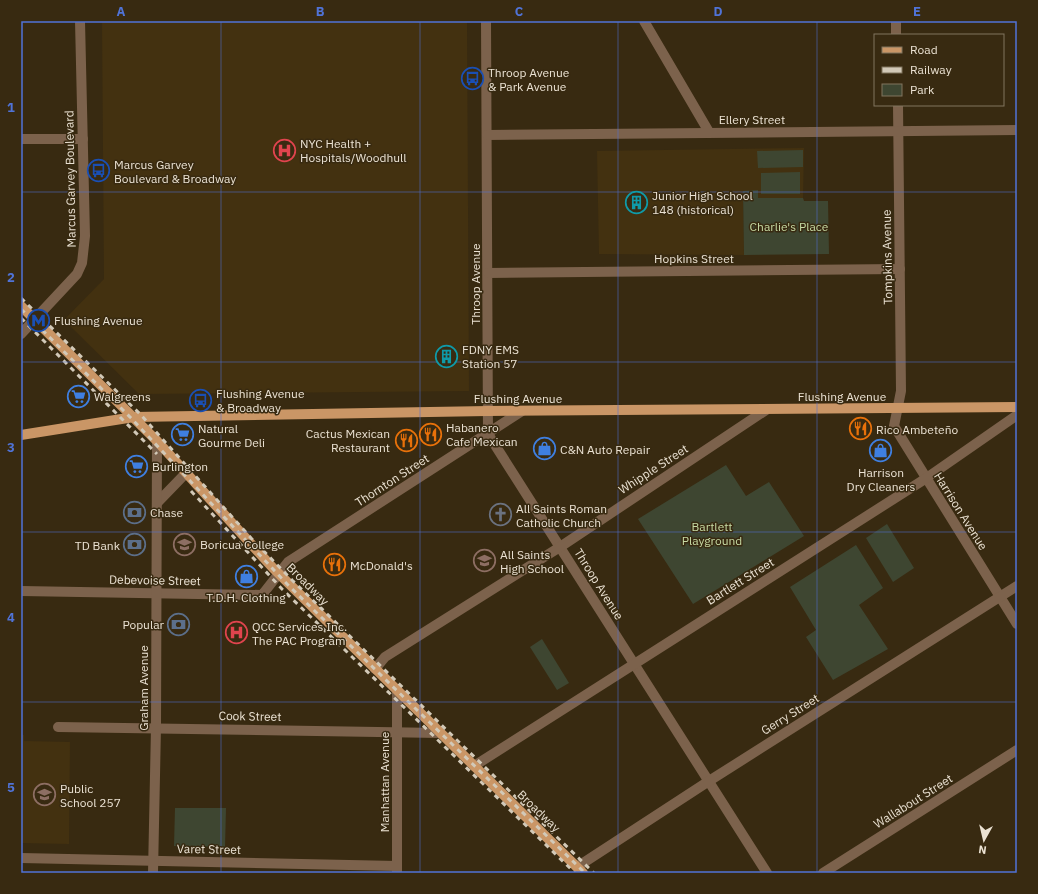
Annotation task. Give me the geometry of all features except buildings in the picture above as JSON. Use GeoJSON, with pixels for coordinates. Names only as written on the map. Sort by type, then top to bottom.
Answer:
{"type":"FeatureCollection","features":[{"type":"Feature","properties":{"kind":"main road","name":"Broadway"},"geometry":{"type":"LineString","coordinates":[[21,306],[157,441],[279,574],[580,870]]}},
{"type":"Feature","properties":{"kind":"main road","name":"Flushing Avenue"},"geometry":{"type":"LineString","coordinates":[[21,435],[134,418],[488,411],[1017,407]]}},
{"type":"Feature","properties":{"kind":"street","name":"Marcus Garvey Boulevard"},"geometry":{"type":"LineString","coordinates":[[21,334],[77,274],[82,263],[85,236],[80,21]]}},
{"type":"Feature","properties":{"kind":"street","name":"Throop Avenue"},"geometry":{"type":"LineString","coordinates":[[486,21],[488,434],[767,873]]}},
{"type":"Feature","properties":{"kind":"street"},"geometry":{"type":"LineString","coordinates":[[644,21],[709,132]]}},
{"type":"Feature","properties":{"kind":"street"},"geometry":{"type":"LineString","coordinates":[[896,21],[896,34]]}},
{"type":"Feature","properties":{"kind":"street","name":"Tompkins Avenue"},"geometry":{"type":"LineString","coordinates":[[897,409],[901,392],[898,106]]}},
{"type":"Feature","properties":{"kind":"street","name":"Ellery Street"},"geometry":{"type":"LineString","coordinates":[[487,135],[1017,130]]}},
{"type":"Feature","properties":{"kind":"street"},"geometry":{"type":"LineString","coordinates":[[21,139],[83,139]]}},
{"type":"Feature","properties":{"kind":"street","name":"Hopkins Street"},"geometry":{"type":"LineString","coordinates":[[488,273],[900,269]]}},
{"type":"Feature","properties":{"kind":"street","name":"Harrison Avenue"},"geometry":{"type":"LineString","coordinates":[[897,409],[894,426],[925,479],[1017,624]]}},
{"type":"Feature","properties":{"kind":"street","name":"Whipple Street"},"geometry":{"type":"LineString","coordinates":[[375,669],[385,657],[560,547],[766,410]]}},
{"type":"Feature","properties":{"kind":"street","name":"Thornton Street"},"geometry":{"type":"LineString","coordinates":[[279,574],[288,562],[522,411]]}},
{"type":"Feature","properties":{"kind":"street","name":"Bartlett Street"},"geometry":{"type":"LineString","coordinates":[[474,766],[925,479],[1017,415]]}},
{"type":"Feature","properties":{"kind":"street","name":"Graham Avenue"},"geometry":{"type":"LineString","coordinates":[[153,873],[156,727],[157,441]]}},
{"type":"Feature","properties":{"kind":"street"},"geometry":{"type":"LineString","coordinates":[[157,503],[186,473]]}},
{"type":"Feature","properties":{"kind":"street","name":"Debevoise Street"},"geometry":{"type":"LineString","coordinates":[[21,591],[262,595],[279,574]]}},
{"type":"Feature","properties":{"kind":"street","name":"Gerry Street"},"geometry":{"type":"LineString","coordinates":[[580,870],[708,781],[1017,586]]}},
{"type":"Feature","properties":{"kind":"street","name":"Manhattan Avenue"},"geometry":{"type":"LineString","coordinates":[[397,691],[397,870]]}},
{"type":"Feature","properties":{"kind":"street","name":"Cook Street"},"geometry":{"type":"LineString","coordinates":[[58,727],[156,727],[440,733]]}},
{"type":"Feature","properties":{"kind":"street","name":"Wallabout Street"},"geometry":{"type":"LineString","coordinates":[[823,873],[1017,750]]}},
{"type":"Feature","properties":{"kind":"street","name":"Varet Street"},"geometry":{"type":"LineString","coordinates":[[21,858],[153,861],[397,870]]}},
{"type":"Feature","properties":{"kind":"shaded area","name":"NYC Health + Hospitals/Woodhull"},"geometry":{"type":"Polygon","coordinates":[[[102,21],[467,21],[469,391],[139,394],[64,320],[104,279],[102,21]]]}},
{"type":"Feature","properties":{"kind":"shaded area"},"geometry":{"type":"Polygon","coordinates":[[[804,148],[803,198],[758,198],[743,191],[744,255],[599,254],[597,151],[804,148]]]}},
{"type":"Feature","properties":{"kind":"shaded area","name":"Public School 257"},"geometry":{"type":"Polygon","coordinates":[[[21,735],[24,735],[24,741],[70,742],[69,844],[21,843],[21,735]]]}},
{"type":"Feature","properties":{"kind":"green space"},"geometry":{"type":"Polygon","coordinates":[[[803,150],[803,167],[758,168],[757,151],[803,150]]]}},
{"type":"Feature","properties":{"kind":"green space"},"geometry":{"type":"Polygon","coordinates":[[[800,172],[800,194],[761,194],[761,173],[800,172]]]}},
{"type":"Feature","properties":{"kind":"green space","name":"Charlie's Place"},"geometry":{"type":"Polygon","coordinates":[[[758,190],[758,198],[803,198],[804,201],[828,201],[829,254],[744,255],[743,191],[758,190]]]}},
{"type":"Feature","properties":{"kind":"green space","name":"Bartlett Playground"},"geometry":{"type":"Polygon","coordinates":[[[726,465],[746,496],[769,482],[804,536],[693,604],[638,519],[726,465]]]}},
{"type":"Feature","properties":{"kind":"green space"},"geometry":{"type":"Polygon","coordinates":[[[887,524],[914,568],[893,582],[866,538],[887,524]]]}},
{"type":"Feature","properties":{"kind":"green space"},"geometry":{"type":"Polygon","coordinates":[[[856,545],[883,588],[859,605],[888,649],[833,680],[806,637],[816,630],[790,587],[856,545]]]}},
{"type":"Feature","properties":{"kind":"green space"},"geometry":{"type":"Polygon","coordinates":[[[542,639],[569,683],[557,690],[530,647],[542,639]]]}},
{"type":"Feature","properties":{"kind":"green space"},"geometry":{"type":"Polygon","coordinates":[[[175,808],[226,808],[225,847],[174,846],[175,808]]]}},
{"type":"Feature","properties":{"kind":"railway"},"geometry":{"type":"LineString","coordinates":[[21,298],[141,415],[251,538],[292,580],[594,873]]}},
{"type":"Feature","properties":{"kind":"railway"},"geometry":{"type":"LineString","coordinates":[[21,309],[131,418],[287,584],[585,873]]}},
{"type":"Feature","properties":{"kind":"railway"},"geometry":{"type":"LineString","coordinates":[[21,318],[157,454]]}},
{"type":"Feature","properties":{"kind":"railway"},"geometry":{"type":"LineString","coordinates":[[191,491],[282,589],[575,873]]}},
{"type":"Feature","properties":{"kind":"place","name":"Throop Avenue & Park Avenue"},"geometry":{"type":"Point","coordinates":[472,79]}},
{"type":"Feature","properties":{"kind":"place","name":"NYC Health + Hospitals/Woodhull"},"geometry":{"type":"Point","coordinates":[285,150]}},
{"type":"Feature","properties":{"kind":"place","name":"Marcus Garvey Boulevard & Broadway"},"geometry":{"type":"Point","coordinates":[99,171]}},
{"type":"Feature","properties":{"kind":"place","name":"Junior High School 148 (historical)"},"geometry":{"type":"Point","coordinates":[637,202]}},
{"type":"Feature","properties":{"kind":"place","name":"Flushing Avenue"},"geometry":{"type":"Point","coordinates":[38,320]}},
{"type":"Feature","properties":{"kind":"place","name":"FDNY EMS Station 57"},"geometry":{"type":"Point","coordinates":[446,356]}},
{"type":"Feature","properties":{"kind":"place","name":"Walgreens"},"geometry":{"type":"Point","coordinates":[78,396]}},
{"type":"Feature","properties":{"kind":"place","name":"Flushing Avenue & Broadway"},"geometry":{"type":"Point","coordinates":[201,400]}},
{"type":"Feature","properties":{"kind":"place","name":"Rico Ambeteño"},"geometry":{"type":"Point","coordinates":[861,429]}},
{"type":"Feature","properties":{"kind":"place","name":"Habanero Cafe Mexican"},"geometry":{"type":"Point","coordinates":[430,434]}},
{"type":"Feature","properties":{"kind":"place","name":"Natural Gourme Deli"},"geometry":{"type":"Point","coordinates":[182,435]}},
{"type":"Feature","properties":{"kind":"place","name":"Cactus Mexican Restaurant"},"geometry":{"type":"Point","coordinates":[406,440]}},
{"type":"Feature","properties":{"kind":"place","name":"C&N Auto Repair"},"geometry":{"type":"Point","coordinates":[544,449]}},
{"type":"Feature","properties":{"kind":"place","name":"Harrison Dry Cleaners"},"geometry":{"type":"Point","coordinates":[881,451]}},
{"type":"Feature","properties":{"kind":"place","name":"Burlington"},"geometry":{"type":"Point","coordinates":[136,466]}},
{"type":"Feature","properties":{"kind":"place","name":"Chase"},"geometry":{"type":"Point","coordinates":[135,512]}},
{"type":"Feature","properties":{"kind":"place","name":"All Saints Roman Catholic Church"},"geometry":{"type":"Point","coordinates":[500,515]}},
{"type":"Feature","properties":{"kind":"place","name":"Boricua College"},"geometry":{"type":"Point","coordinates":[184,544]}},
{"type":"Feature","properties":{"kind":"place","name":"TD Bank"},"geometry":{"type":"Point","coordinates":[135,545]}},
{"type":"Feature","properties":{"kind":"place","name":"All Saints High School"},"geometry":{"type":"Point","coordinates":[485,561]}},
{"type":"Feature","properties":{"kind":"place","name":"McDonald's"},"geometry":{"type":"Point","coordinates":[335,565]}},
{"type":"Feature","properties":{"kind":"place","name":"T.D.H. Clothing"},"geometry":{"type":"Point","coordinates":[246,576]}},
{"type":"Feature","properties":{"kind":"place","name":"Popular"},"geometry":{"type":"Point","coordinates":[179,624]}},
{"type":"Feature","properties":{"kind":"place","name":"QCC Services Inc. The PAC Program"},"geometry":{"type":"Point","coordinates":[237,633]}},
{"type":"Feature","properties":{"kind":"place","name":"Public School 257"},"geometry":{"type":"Point","coordinates":[45,795]}}]}
